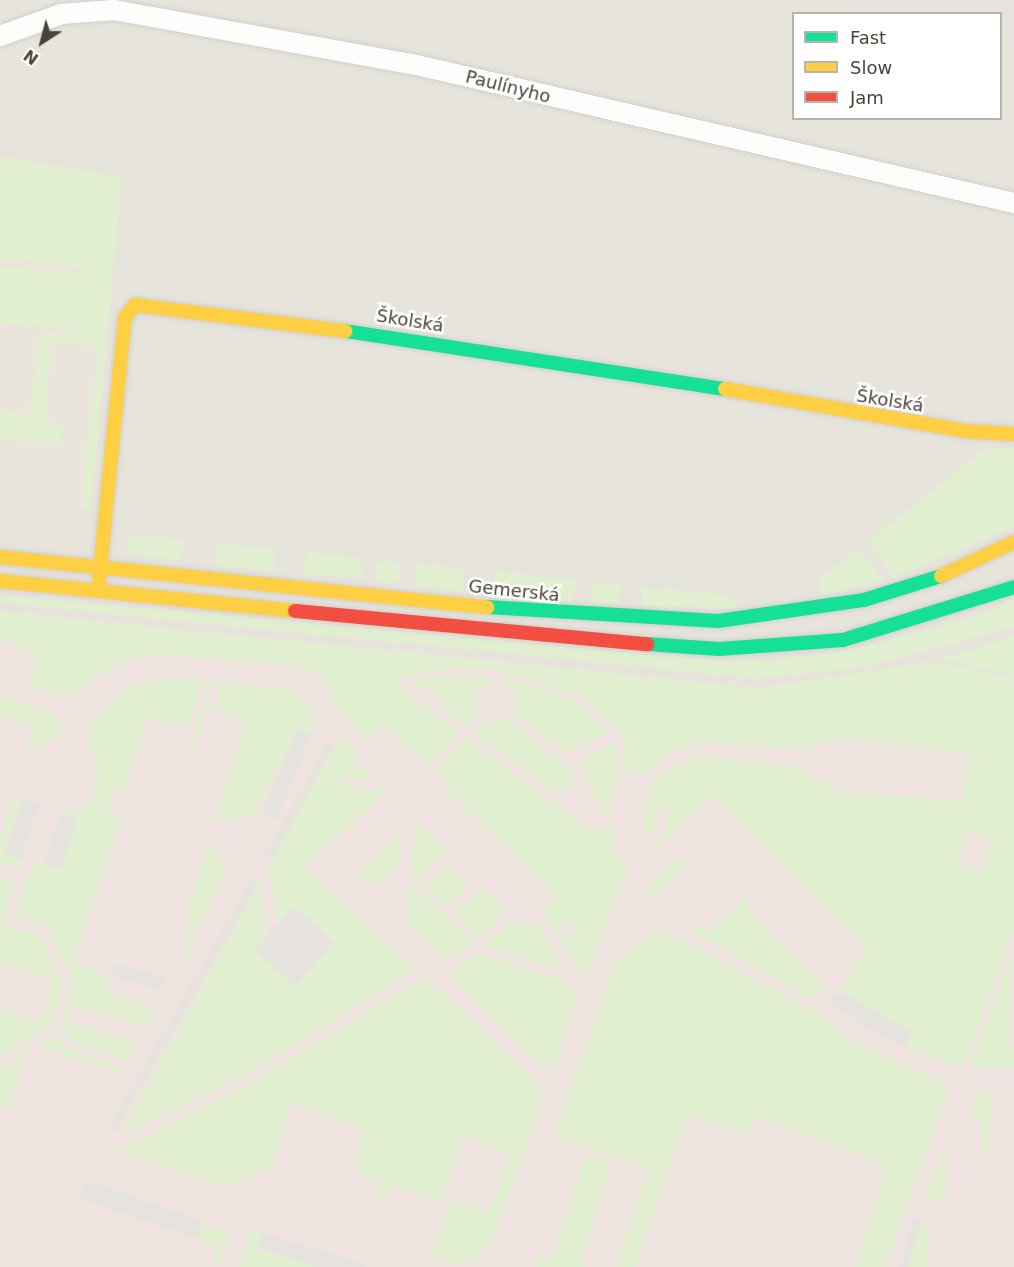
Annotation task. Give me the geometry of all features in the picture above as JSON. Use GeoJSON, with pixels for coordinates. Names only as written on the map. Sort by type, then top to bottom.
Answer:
{"type":"FeatureCollection","features":[{"type":"Feature","properties":{"kind":"street","name":"Paulínyho"},"geometry":{"type":"LineString","coordinates":[[0,36],[61,14],[114,10],[421,66],[1014,203]]}},
{"type":"Feature","properties":{"kind":"street","name":"Školská"},"geometry":{"type":"LineString","coordinates":[[98,591],[125,317],[135,305],[146,303],[617,370],[966,431],[1014,434]]}},
{"type":"Feature","properties":{"kind":"street","name":"Gemerská"},"geometry":{"type":"LineString","coordinates":[[0,557],[568,615],[718,621],[864,600],[926,583],[1014,542]]}},
{"type":"Feature","properties":{"kind":"street"},"geometry":{"type":"LineString","coordinates":[[0,581],[644,647],[719,649],[843,640],[913,623],[1014,587]]}},
{"type":"Feature","properties":{"kind":"shaded area"},"geometry":{"type":"Polygon","coordinates":[[[0,0],[1014,0],[1014,714],[0,611],[0,0]]]}},
{"type":"Feature","properties":{"kind":"shaded area"},"geometry":{"type":"Polygon","coordinates":[[[842,0],[1014,0],[1014,43],[1002,40],[1002,12],[892,12],[842,0]]]}},
{"type":"Feature","properties":{"kind":"shaded area"},"geometry":{"type":"Polygon","coordinates":[[[0,156],[122,176],[91,510],[17,503],[15,511],[0,509],[0,156]]]}},
{"type":"Feature","properties":{"kind":"shaded area"},"geometry":{"type":"Polygon","coordinates":[[[0,611],[1014,714],[1014,1267],[0,1267],[0,611]]]}},
{"type":"Feature","properties":{"kind":"shaded area"},"geometry":{"type":"Polygon","coordinates":[[[298,729],[312,735],[275,821],[261,816],[298,729]]]}},
{"type":"Feature","properties":{"kind":"shaded area"},"geometry":{"type":"Polygon","coordinates":[[[328,742],[334,745],[272,861],[264,856],[328,742]]]}},
{"type":"Feature","properties":{"kind":"shaded area"},"geometry":{"type":"Polygon","coordinates":[[[22,799],[38,804],[22,858],[5,854],[22,799]]]}},
{"type":"Feature","properties":{"kind":"shaded area"},"geometry":{"type":"Polygon","coordinates":[[[60,814],[76,819],[61,870],[45,865],[60,814]]]}},
{"type":"Feature","properties":{"kind":"shaded area"},"geometry":{"type":"Polygon","coordinates":[[[252,879],[259,883],[115,1132],[108,1128],[252,879]]]}},
{"type":"Feature","properties":{"kind":"shaded area"},"geometry":{"type":"Polygon","coordinates":[[[294,906],[334,942],[295,986],[255,950],[294,906]]]}},
{"type":"Feature","properties":{"kind":"shaded area"},"geometry":{"type":"Polygon","coordinates":[[[116,963],[165,978],[161,990],[112,975],[116,963]]]}},
{"type":"Feature","properties":{"kind":"shaded area"},"geometry":{"type":"Polygon","coordinates":[[[840,992],[911,1031],[907,1048],[827,1005],[840,992]]]}},
{"type":"Feature","properties":{"kind":"shaded area"},"geometry":{"type":"Polygon","coordinates":[[[85,1180],[203,1221],[197,1239],[79,1198],[85,1180]]]}},
{"type":"Feature","properties":{"kind":"shaded area"},"geometry":{"type":"Polygon","coordinates":[[[914,1219],[922,1222],[908,1267],[900,1267],[914,1219]]]}},
{"type":"Feature","properties":{"kind":"shaded area"},"geometry":{"type":"Polygon","coordinates":[[[263,1233],[364,1264],[363,1267],[317,1267],[258,1248],[263,1233]]]}},
{"type":"Feature","properties":{"kind":"green space"},"geometry":{"type":"Polygon","coordinates":[[[0,156],[122,176],[91,510],[83,509],[85,458],[99,346],[52,343],[44,422],[62,424],[60,445],[0,439],[0,412],[30,415],[40,332],[72,335],[73,329],[0,322],[0,266],[85,274],[86,268],[0,258],[0,156]]]}},
{"type":"Feature","properties":{"kind":"green space"},"geometry":{"type":"Polygon","coordinates":[[[1014,447],[1014,527],[894,578],[868,541],[985,449],[1014,447]]]}},
{"type":"Feature","properties":{"kind":"green space"},"geometry":{"type":"Polygon","coordinates":[[[130,534],[184,539],[181,560],[134,555],[125,547],[130,534]]]}},
{"type":"Feature","properties":{"kind":"green space"},"geometry":{"type":"Polygon","coordinates":[[[216,543],[276,548],[274,571],[214,566],[216,543]]]}},
{"type":"Feature","properties":{"kind":"green space"},"geometry":{"type":"Polygon","coordinates":[[[859,548],[884,581],[821,596],[818,579],[859,548]]]}},
{"type":"Feature","properties":{"kind":"green space"},"geometry":{"type":"Polygon","coordinates":[[[308,552],[361,557],[363,577],[303,575],[308,552]]]}},
{"type":"Feature","properties":{"kind":"green space"},"geometry":{"type":"Polygon","coordinates":[[[387,560],[392,561],[398,567],[398,577],[392,583],[387,584],[382,583],[376,577],[375,572],[376,567],[382,561],[387,560]]]}},
{"type":"Feature","properties":{"kind":"green space"},"geometry":{"type":"Polygon","coordinates":[[[417,563],[465,568],[462,592],[414,587],[417,563]]]}},
{"type":"Feature","properties":{"kind":"green space"},"geometry":{"type":"Polygon","coordinates":[[[497,571],[575,581],[573,603],[494,594],[497,571]]]}},
{"type":"Feature","properties":{"kind":"green space"},"geometry":{"type":"Polygon","coordinates":[[[592,582],[620,584],[618,606],[590,604],[592,582]]]}},
{"type":"Feature","properties":{"kind":"green space"},"geometry":{"type":"Polygon","coordinates":[[[643,587],[731,595],[736,608],[642,607],[643,587]]]}},
{"type":"Feature","properties":{"kind":"green space"},"geometry":{"type":"Polygon","coordinates":[[[0,595],[729,662],[833,654],[968,619],[1014,599],[1014,627],[866,667],[759,679],[0,603],[0,595]]]}},
{"type":"Feature","properties":{"kind":"green space"},"geometry":{"type":"Polygon","coordinates":[[[0,611],[758,688],[933,661],[1014,678],[1014,929],[964,1068],[907,1048],[911,1031],[838,991],[854,974],[852,965],[866,955],[859,941],[712,797],[656,850],[672,809],[662,806],[647,846],[644,817],[649,789],[657,777],[697,755],[809,768],[807,778],[829,781],[829,790],[963,801],[968,754],[837,737],[836,744],[813,742],[812,751],[705,742],[670,753],[645,775],[624,771],[623,737],[582,695],[497,670],[447,668],[400,677],[405,691],[460,732],[430,765],[418,754],[414,757],[384,727],[368,742],[340,713],[322,679],[298,665],[149,654],[111,668],[72,695],[37,690],[30,681],[37,656],[0,638],[0,611]],[[969,832],[958,864],[979,872],[992,840],[969,832]]]}},
{"type":"Feature","properties":{"kind":"green space"},"geometry":{"type":"Polygon","coordinates":[[[1014,636],[1014,675],[940,659],[988,645],[1014,636]]]}},
{"type":"Feature","properties":{"kind":"green space"},"geometry":{"type":"Polygon","coordinates":[[[424,676],[495,678],[475,697],[478,717],[466,727],[443,709],[441,694],[408,683],[424,676]]]}},
{"type":"Feature","properties":{"kind":"green space"},"geometry":{"type":"Polygon","coordinates":[[[181,678],[294,690],[311,705],[315,725],[312,735],[298,729],[255,813],[221,822],[216,819],[246,722],[224,714],[220,707],[213,710],[221,688],[203,682],[188,729],[184,722],[177,726],[148,717],[124,791],[115,789],[108,811],[123,816],[72,962],[100,971],[104,978],[110,975],[109,993],[146,1005],[155,1015],[147,1027],[73,1005],[68,1021],[138,1043],[129,1060],[72,1043],[61,1028],[73,979],[45,925],[14,916],[33,862],[59,870],[76,819],[60,814],[80,810],[96,791],[98,769],[85,738],[92,723],[120,693],[139,683],[181,678]]]}},
{"type":"Feature","properties":{"kind":"green space"},"geometry":{"type":"Polygon","coordinates":[[[503,678],[546,688],[582,704],[610,733],[566,753],[514,714],[515,696],[502,685],[503,678]]]}},
{"type":"Feature","properties":{"kind":"green space"},"geometry":{"type":"Polygon","coordinates":[[[207,692],[211,694],[194,747],[189,745],[207,692]]]}},
{"type":"Feature","properties":{"kind":"green space"},"geometry":{"type":"Polygon","coordinates":[[[0,694],[54,713],[61,724],[56,739],[27,753],[35,727],[0,715],[0,694]]]}},
{"type":"Feature","properties":{"kind":"green space"},"geometry":{"type":"Polygon","coordinates":[[[510,720],[572,769],[574,780],[569,790],[552,791],[475,733],[483,723],[510,720]]]}},
{"type":"Feature","properties":{"kind":"green space"},"geometry":{"type":"Polygon","coordinates":[[[466,737],[586,826],[601,830],[614,823],[614,852],[629,863],[588,971],[577,970],[542,911],[553,899],[549,891],[443,787],[447,782],[435,770],[466,737]],[[568,920],[560,930],[570,938],[578,929],[568,920]]]}},
{"type":"Feature","properties":{"kind":"green space"},"geometry":{"type":"Polygon","coordinates":[[[345,739],[360,750],[352,758],[375,780],[344,778],[343,784],[373,791],[379,785],[385,791],[306,868],[412,965],[411,973],[257,1068],[121,1135],[260,881],[267,937],[255,951],[294,907],[277,925],[269,865],[336,743],[345,739]]]}},
{"type":"Feature","properties":{"kind":"green space"},"geometry":{"type":"Polygon","coordinates":[[[616,741],[618,779],[606,819],[578,763],[616,741]]]}},
{"type":"Feature","properties":{"kind":"green space"},"geometry":{"type":"Polygon","coordinates":[[[13,796],[22,799],[5,853],[22,858],[19,869],[0,863],[0,839],[13,796]]]}},
{"type":"Feature","properties":{"kind":"green space"},"geometry":{"type":"Polygon","coordinates":[[[417,823],[446,851],[420,882],[411,871],[417,823]]]}},
{"type":"Feature","properties":{"kind":"green space"},"geometry":{"type":"Polygon","coordinates":[[[402,830],[399,867],[368,887],[357,875],[402,830]]]}},
{"type":"Feature","properties":{"kind":"green space"},"geometry":{"type":"Polygon","coordinates":[[[208,844],[215,847],[225,872],[178,972],[192,917],[186,914],[208,844]]]}},
{"type":"Feature","properties":{"kind":"green space"},"geometry":{"type":"Polygon","coordinates":[[[678,857],[684,868],[654,899],[646,899],[644,889],[678,857]]]}},
{"type":"Feature","properties":{"kind":"green space"},"geometry":{"type":"Polygon","coordinates":[[[448,864],[469,886],[445,909],[424,887],[448,864]]]}},
{"type":"Feature","properties":{"kind":"green space"},"geometry":{"type":"Polygon","coordinates":[[[0,877],[15,882],[2,924],[37,934],[63,981],[51,1026],[0,1057],[0,1009],[42,1022],[54,980],[0,962],[0,877]]]}},
{"type":"Feature","properties":{"kind":"green space"},"geometry":{"type":"Polygon","coordinates":[[[409,882],[475,945],[445,960],[406,923],[409,882]]]}},
{"type":"Feature","properties":{"kind":"green space"},"geometry":{"type":"Polygon","coordinates":[[[483,888],[505,910],[480,941],[452,913],[483,888]]]}},
{"type":"Feature","properties":{"kind":"green space"},"geometry":{"type":"Polygon","coordinates":[[[744,896],[750,903],[745,909],[825,987],[818,995],[807,998],[691,930],[699,923],[708,931],[744,896]]]}},
{"type":"Feature","properties":{"kind":"green space"},"geometry":{"type":"Polygon","coordinates":[[[519,920],[526,927],[532,921],[538,926],[565,972],[485,945],[508,923],[519,920]]]}},
{"type":"Feature","properties":{"kind":"green space"},"geometry":{"type":"Polygon","coordinates":[[[656,932],[669,933],[817,1013],[855,1041],[950,1086],[885,1267],[855,1267],[887,1165],[756,1117],[749,1136],[688,1115],[635,1267],[616,1267],[649,1168],[553,1137],[616,960],[656,932]]]}},
{"type":"Feature","properties":{"kind":"green space"},"geometry":{"type":"Polygon","coordinates":[[[1012,951],[1009,1045],[1014,1046],[1014,1068],[970,1068],[1012,951]]]}},
{"type":"Feature","properties":{"kind":"green space"},"geometry":{"type":"Polygon","coordinates":[[[482,954],[566,981],[577,994],[555,1068],[542,1065],[453,982],[451,969],[482,954]]]}},
{"type":"Feature","properties":{"kind":"green space"},"geometry":{"type":"Polygon","coordinates":[[[425,977],[532,1077],[543,1100],[493,1241],[474,1260],[454,1263],[430,1257],[452,1200],[489,1210],[509,1153],[464,1136],[440,1201],[391,1185],[385,1198],[373,1200],[379,1181],[358,1174],[361,1162],[355,1160],[363,1129],[292,1103],[273,1167],[226,1187],[117,1151],[251,1082],[425,977]]]}},
{"type":"Feature","properties":{"kind":"green space"},"geometry":{"type":"Polygon","coordinates":[[[55,1033],[68,1049],[124,1068],[121,1074],[38,1046],[55,1033]]]}},
{"type":"Feature","properties":{"kind":"green space"},"geometry":{"type":"Polygon","coordinates":[[[30,1044],[8,1109],[0,1106],[0,1068],[15,1061],[30,1044]]]}},
{"type":"Feature","properties":{"kind":"green space"},"geometry":{"type":"Polygon","coordinates":[[[991,1092],[989,1151],[982,1150],[982,1123],[973,1122],[974,1094],[991,1092]]]}},
{"type":"Feature","properties":{"kind":"green space"},"geometry":{"type":"Polygon","coordinates":[[[946,1150],[945,1199],[922,1199],[946,1150]]]}},
{"type":"Feature","properties":{"kind":"green space"},"geometry":{"type":"Polygon","coordinates":[[[585,1155],[612,1163],[580,1265],[585,1267],[535,1267],[540,1256],[552,1259],[585,1155]]]}},
{"type":"Feature","properties":{"kind":"green space"},"geometry":{"type":"Polygon","coordinates":[[[922,1222],[928,1222],[927,1267],[908,1267],[922,1222]]]}},
{"type":"Feature","properties":{"kind":"green space"},"geometry":{"type":"Polygon","coordinates":[[[206,1225],[230,1233],[219,1264],[213,1264],[217,1245],[197,1239],[206,1225]]]}},
{"type":"Feature","properties":{"kind":"green space"},"geometry":{"type":"Polygon","coordinates":[[[250,1229],[263,1233],[259,1248],[317,1267],[238,1267],[250,1229]]]}},
{"type":"Feature","properties":{"kind":"traffic: fast"},"geometry":{"type":"LineString","coordinates":[[345,331],[725,389]]}},
{"type":"Feature","properties":{"kind":"traffic: fast"},"geometry":{"type":"LineString","coordinates":[[487,607],[718,621],[864,600],[941,576]]}},
{"type":"Feature","properties":{"kind":"traffic: fast"},"geometry":{"type":"LineString","coordinates":[[647,644],[719,649],[843,640],[1014,587]]}},
{"type":"Feature","properties":{"kind":"traffic: slow"},"geometry":{"type":"LineString","coordinates":[[98,591],[125,317],[135,305],[345,331]]}},
{"type":"Feature","properties":{"kind":"traffic: slow"},"geometry":{"type":"LineString","coordinates":[[725,389],[966,431],[1014,434]]}},
{"type":"Feature","properties":{"kind":"traffic: slow"},"geometry":{"type":"LineString","coordinates":[[941,576],[1014,542]]}},
{"type":"Feature","properties":{"kind":"traffic: slow"},"geometry":{"type":"LineString","coordinates":[[0,557],[487,607]]}},
{"type":"Feature","properties":{"kind":"traffic: slow"},"geometry":{"type":"LineString","coordinates":[[0,581],[295,611]]}},
{"type":"Feature","properties":{"kind":"traffic: jam"},"geometry":{"type":"LineString","coordinates":[[295,611],[647,644]]}}]}
